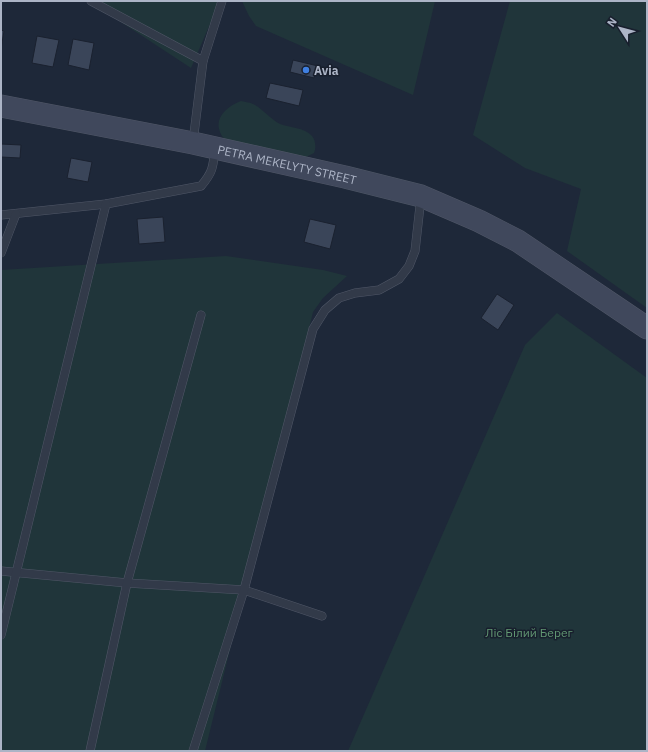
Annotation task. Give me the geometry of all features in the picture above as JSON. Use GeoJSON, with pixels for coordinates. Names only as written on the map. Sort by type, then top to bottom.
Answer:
{"type":"FeatureCollection","features":[{"type":"Feature","properties":{"kind":"street","name":"PETRA MEKELYTY STREET"},"geometry":{"type":"LineString","coordinates":[[1,106],[193,143],[421,196],[479,221],[518,241],[647,328]]}},
{"type":"Feature","properties":{"kind":"lane"},"geometry":{"type":"LineString","coordinates":[[92,1],[203,61]]}},
{"type":"Feature","properties":{"kind":"lane"},"geometry":{"type":"LineString","coordinates":[[193,143],[203,61],[222,1]]}},
{"type":"Feature","properties":{"kind":"lane"},"geometry":{"type":"LineString","coordinates":[[1,215],[106,204],[201,186],[209,177],[213,167],[215,148]]}},
{"type":"Feature","properties":{"kind":"lane"},"geometry":{"type":"LineString","coordinates":[[193,751],[244,590],[313,330],[324,310],[339,298],[356,293],[379,290],[399,280],[409,266],[414,251],[421,196]]}},
{"type":"Feature","properties":{"kind":"lane"},"geometry":{"type":"LineString","coordinates":[[1,635],[106,204]]}},
{"type":"Feature","properties":{"kind":"lane"},"geometry":{"type":"LineString","coordinates":[[1,253],[16,214]]}},
{"type":"Feature","properties":{"kind":"lane"},"geometry":{"type":"LineString","coordinates":[[90,751],[127,582],[201,315]]}},
{"type":"Feature","properties":{"kind":"lane"},"geometry":{"type":"LineString","coordinates":[[1,571],[244,590],[322,616]]}},
{"type":"Feature","properties":{"kind":"green space"},"geometry":{"type":"Polygon","coordinates":[[[89,1],[220,1],[191,68],[89,1]]]}},
{"type":"Feature","properties":{"kind":"green space"},"geometry":{"type":"Polygon","coordinates":[[[242,1],[435,1],[413,95],[256,26],[249,16],[242,1]]]}},
{"type":"Feature","properties":{"kind":"green space"},"geometry":{"type":"Polygon","coordinates":[[[510,1],[647,1],[647,308],[567,251],[581,189],[525,168],[473,135],[510,1]]]}},
{"type":"Feature","properties":{"kind":"green space"},"geometry":{"type":"Polygon","coordinates":[[[241,101],[257,106],[280,124],[301,129],[309,133],[315,142],[314,153],[306,157],[224,139],[220,133],[219,127],[221,116],[229,108],[241,101]]]}},
{"type":"Feature","properties":{"kind":"green space"},"geometry":{"type":"Polygon","coordinates":[[[226,256],[323,270],[347,276],[323,298],[313,312],[205,751],[1,751],[1,270],[226,256]]]}},
{"type":"Feature","properties":{"kind":"green space","name":"Ліс Білий Берег"},"geometry":{"type":"Polygon","coordinates":[[[557,313],[647,378],[647,751],[348,751],[525,345],[557,313]]]}},
{"type":"Feature","properties":{"kind":"building"},"geometry":{"type":"Polygon","coordinates":[[[1,30],[4,31],[1,49],[1,30]]]}},
{"type":"Feature","properties":{"kind":"building"},"geometry":{"type":"Polygon","coordinates":[[[37,36],[59,40],[53,67],[32,63],[37,36]]]}},
{"type":"Feature","properties":{"kind":"building"},"geometry":{"type":"Polygon","coordinates":[[[73,39],[94,43],[89,70],[68,65],[73,39]]]}},
{"type":"Feature","properties":{"kind":"building"},"geometry":{"type":"Polygon","coordinates":[[[293,60],[318,66],[314,78],[290,72],[293,60]]]}},
{"type":"Feature","properties":{"kind":"building"},"geometry":{"type":"Polygon","coordinates":[[[270,83],[303,90],[299,106],[266,98],[270,83]]]}},
{"type":"Feature","properties":{"kind":"building"},"geometry":{"type":"Polygon","coordinates":[[[1,144],[21,145],[20,158],[1,157],[1,144]]]}},
{"type":"Feature","properties":{"kind":"building"},"geometry":{"type":"Polygon","coordinates":[[[71,158],[92,162],[88,182],[67,178],[71,158]]]}},
{"type":"Feature","properties":{"kind":"building"},"geometry":{"type":"Polygon","coordinates":[[[163,217],[165,242],[139,244],[137,219],[163,217]]]}},
{"type":"Feature","properties":{"kind":"building"},"geometry":{"type":"Polygon","coordinates":[[[310,219],[336,225],[330,249],[304,242],[310,219]]]}},
{"type":"Feature","properties":{"kind":"building"},"geometry":{"type":"Polygon","coordinates":[[[497,294],[514,305],[498,330],[481,318],[497,294]]]}},
{"type":"Feature","properties":{"kind":"place","name":"Avia"},"geometry":{"type":"Point","coordinates":[306,70]}}]}
